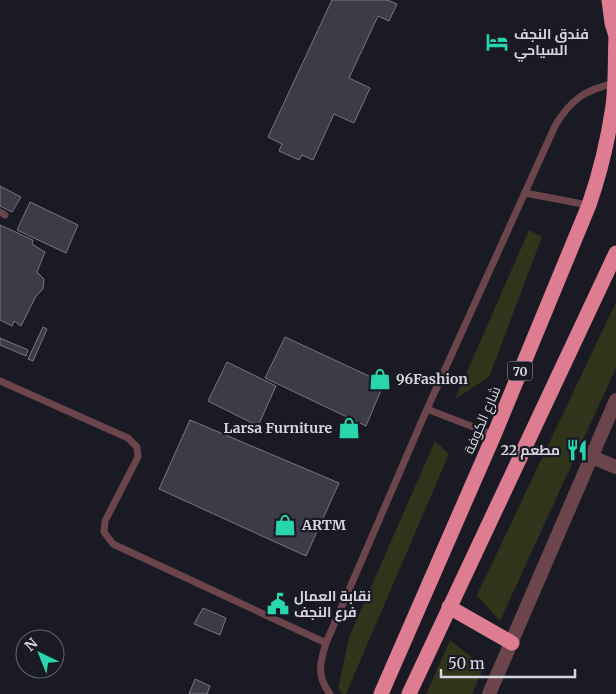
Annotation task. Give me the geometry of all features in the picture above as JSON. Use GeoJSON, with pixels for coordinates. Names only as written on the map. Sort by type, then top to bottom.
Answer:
{"type":"FeatureCollection","features":[{"type":"Feature","properties":{"kind":"highway","name":"70"},"geometry":{"type":"LineString","coordinates":[[609,3],[616,36]]}},
{"type":"Feature","properties":{"kind":"highway","name":"شارع الكوفة"},"geometry":{"type":"LineString","coordinates":[[381,694],[494,435],[589,205],[608,139],[615,82],[616,36]]}},
{"type":"Feature","properties":{"kind":"highway"},"geometry":{"type":"LineString","coordinates":[[409,694],[616,253]]}},
{"type":"Feature","properties":{"kind":"highway"},"geometry":{"type":"LineString","coordinates":[[449,607],[512,643]]}},
{"type":"Feature","properties":{"kind":"street"},"geometry":{"type":"LineString","coordinates":[[489,694],[616,400]]}},
{"type":"Feature","properties":{"kind":"street"},"geometry":{"type":"LineString","coordinates":[[592,457],[616,468]]}},
{"type":"Feature","properties":{"kind":"lane"},"geometry":{"type":"LineString","coordinates":[[330,694],[324,686],[319,667],[326,643],[427,409],[555,126],[565,109],[578,98],[595,87],[615,82]]}},
{"type":"Feature","properties":{"kind":"lane"},"geometry":{"type":"LineString","coordinates":[[525,193],[589,205]]}},
{"type":"Feature","properties":{"kind":"lane"},"geometry":{"type":"LineString","coordinates":[[0,381],[128,438],[137,447],[138,457],[105,521],[104,532],[113,544],[326,643]]}},
{"type":"Feature","properties":{"kind":"lane"},"geometry":{"type":"LineString","coordinates":[[427,409],[494,435]]}},
{"type":"Feature","properties":{"kind":"green space"},"geometry":{"type":"Polygon","coordinates":[[[529,230],[542,237],[489,377],[455,399],[529,230]]]}},
{"type":"Feature","properties":{"kind":"green space"},"geometry":{"type":"Polygon","coordinates":[[[616,302],[616,368],[500,621],[477,595],[616,302]]]}},
{"type":"Feature","properties":{"kind":"green space"},"geometry":{"type":"Polygon","coordinates":[[[435,441],[449,454],[346,694],[343,694],[338,689],[349,637],[435,441]]]}},
{"type":"Feature","properties":{"kind":"green space"},"geometry":{"type":"Polygon","coordinates":[[[450,640],[484,667],[472,694],[426,694],[450,640]]]}},
{"type":"Feature","properties":{"kind":"building"},"geometry":{"type":"Polygon","coordinates":[[[332,0],[387,0],[397,4],[389,21],[378,16],[349,78],[370,88],[354,123],[334,114],[313,160],[302,155],[299,160],[279,151],[282,144],[268,137],[332,0]]]}},
{"type":"Feature","properties":{"kind":"building"},"geometry":{"type":"Polygon","coordinates":[[[0,186],[21,197],[12,212],[0,206],[0,186]]]}},
{"type":"Feature","properties":{"kind":"building"},"geometry":{"type":"Polygon","coordinates":[[[30,202],[78,225],[66,253],[17,230],[30,202]]]}},
{"type":"Feature","properties":{"kind":"building"},"geometry":{"type":"Polygon","coordinates":[[[0,225],[33,240],[32,244],[45,252],[37,272],[44,279],[43,289],[36,296],[21,326],[14,321],[12,326],[0,320],[0,225]]]}},
{"type":"Feature","properties":{"kind":"building"},"geometry":{"type":"Polygon","coordinates":[[[43,327],[47,329],[33,361],[28,359],[43,327]]]}},
{"type":"Feature","properties":{"kind":"building"},"geometry":{"type":"Polygon","coordinates":[[[285,337],[384,383],[366,426],[265,378],[285,337]]]}},
{"type":"Feature","properties":{"kind":"building"},"geometry":{"type":"Polygon","coordinates":[[[0,338],[28,350],[26,356],[0,345],[0,338]]]}},
{"type":"Feature","properties":{"kind":"building"},"geometry":{"type":"Polygon","coordinates":[[[227,362],[276,386],[258,426],[208,401],[227,362]]]}},
{"type":"Feature","properties":{"kind":"building"},"geometry":{"type":"Polygon","coordinates":[[[190,420],[339,483],[306,556],[159,489],[190,420]]]}},
{"type":"Feature","properties":{"kind":"building"},"geometry":{"type":"Polygon","coordinates":[[[203,608],[226,618],[220,635],[194,624],[203,608]]]}},
{"type":"Feature","properties":{"kind":"building"},"geometry":{"type":"Polygon","coordinates":[[[195,679],[210,686],[207,694],[189,694],[195,679]]]}},
{"type":"Feature","properties":{"kind":"place","name":"فندق النجف السياحي"},"geometry":{"type":"Point","coordinates":[497,42]}},
{"type":"Feature","properties":{"kind":"place","name":"96Fashion"},"geometry":{"type":"Point","coordinates":[380,379]}},
{"type":"Feature","properties":{"kind":"place","name":"Larsa Furniture"},"geometry":{"type":"Point","coordinates":[349,428]}},
{"type":"Feature","properties":{"kind":"place","name":"مطعم 22"},"geometry":{"type":"Point","coordinates":[577,450]}},
{"type":"Feature","properties":{"kind":"place","name":"ARTM"},"geometry":{"type":"Point","coordinates":[285,525]}},
{"type":"Feature","properties":{"kind":"place","name":"نقابة العمال فرع النجف"},"geometry":{"type":"Point","coordinates":[278,604]}}]}
